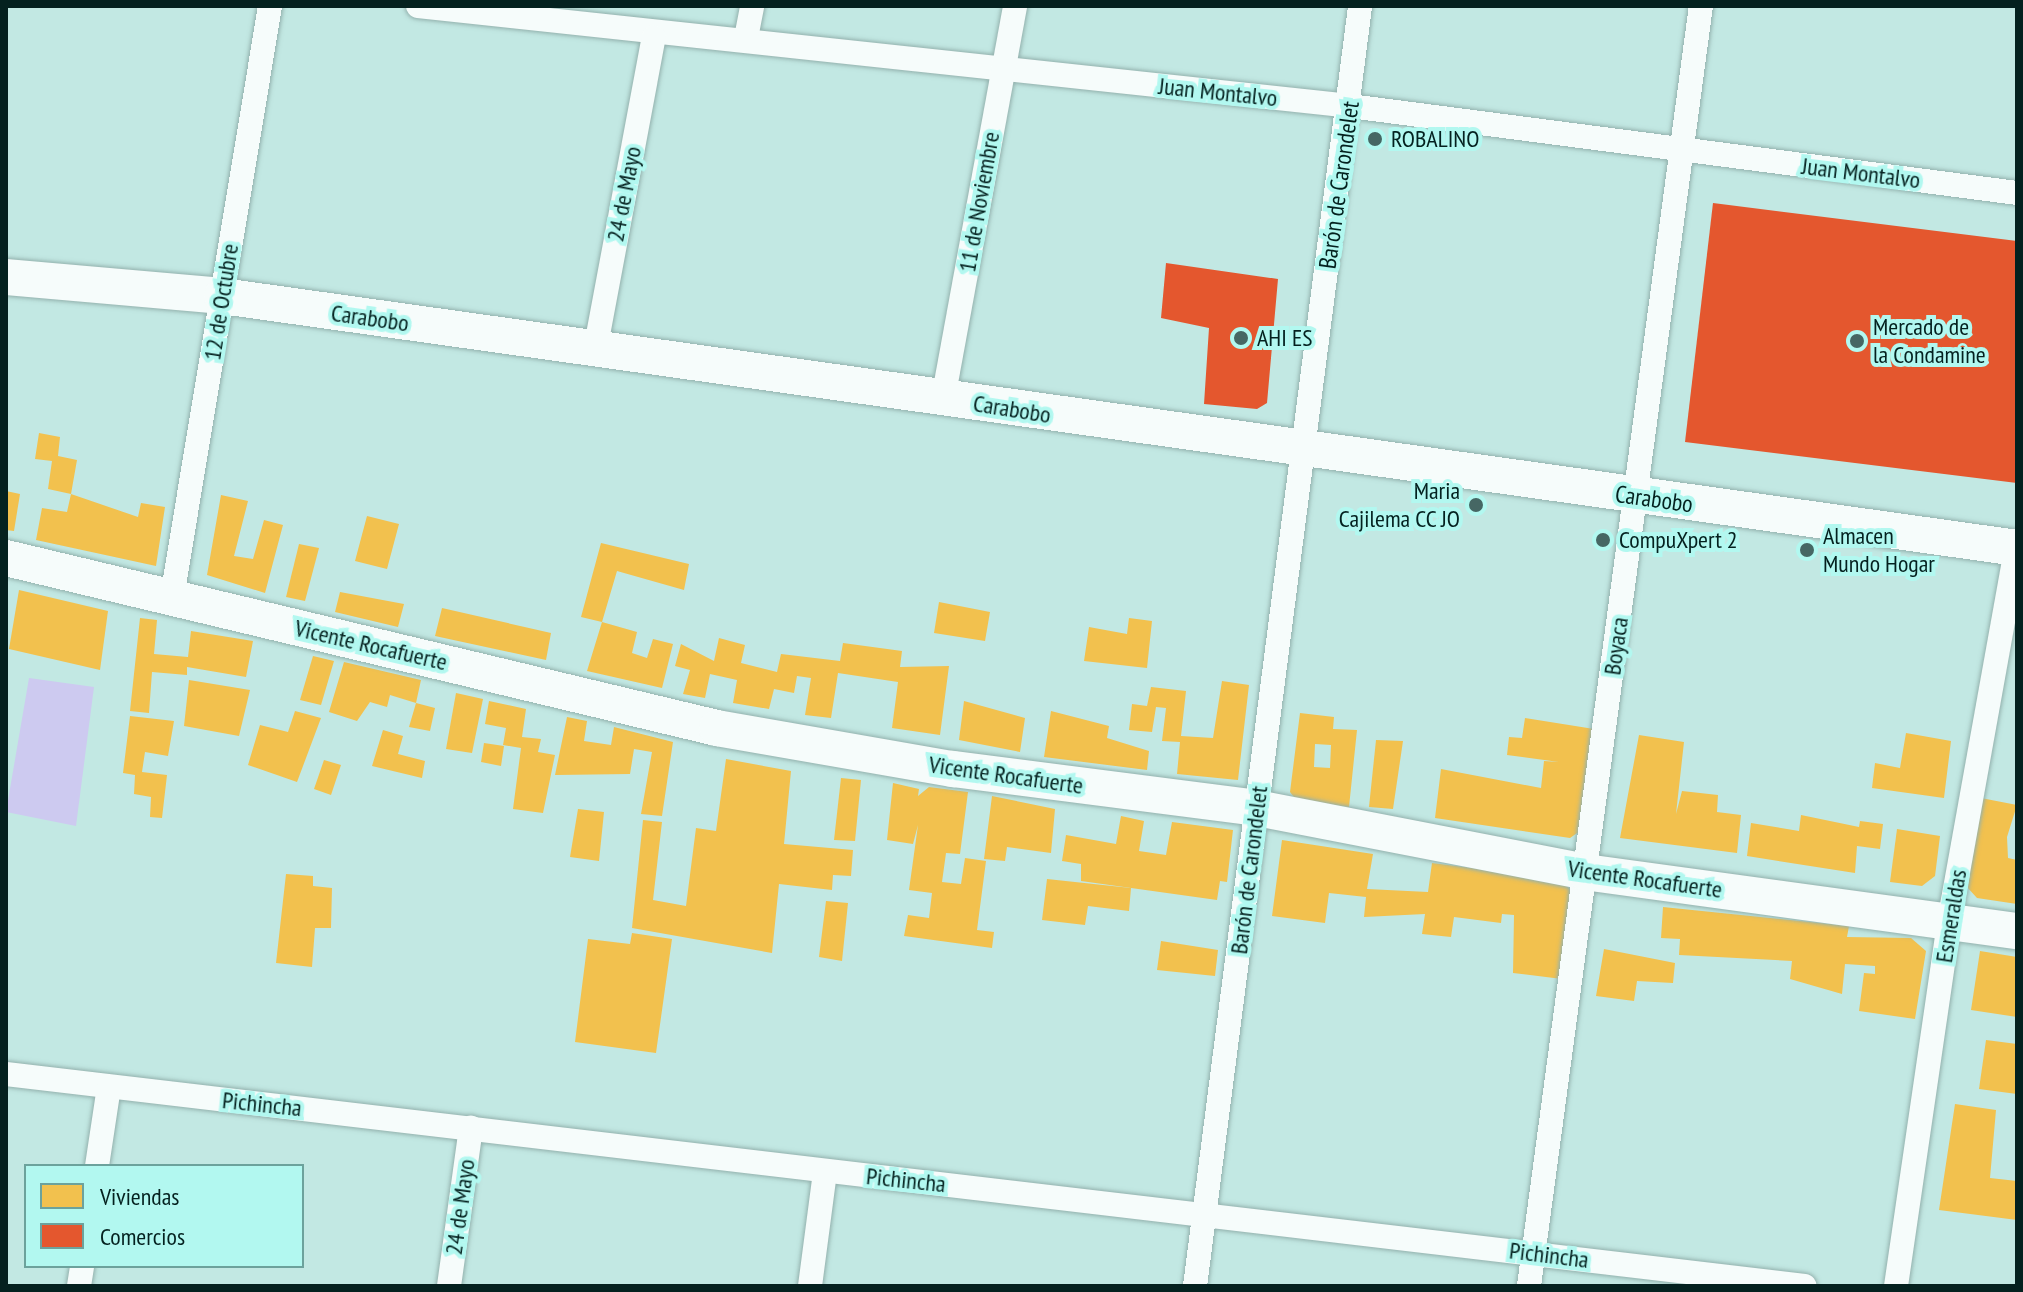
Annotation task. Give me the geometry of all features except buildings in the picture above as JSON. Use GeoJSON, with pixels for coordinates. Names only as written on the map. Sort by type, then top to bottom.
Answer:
{"type":"FeatureCollection","features":[{"type":"Feature","properties":{"kind":"main road","name":"Carabobo"},"geometry":{"type":"LineString","coordinates":[[6,277],[222,296],[1304,453],[2016,548]]}},
{"type":"Feature","properties":{"kind":"main road","name":"Vicente Rocafuerte"},"geometry":{"type":"LineString","coordinates":[[6,558],[717,728],[953,769],[1257,808],[1585,872],[2017,931]]}},
{"type":"Feature","properties":{"kind":"street","name":"12 de Octubre"},"geometry":{"type":"LineString","coordinates":[[172,597],[270,6]]}},
{"type":"Feature","properties":{"kind":"street","name":"Juan Montalvo"},"geometry":{"type":"LineString","coordinates":[[418,6],[654,37],[746,38],[1350,106],[2017,193]]}},
{"type":"Feature","properties":{"kind":"street"},"geometry":{"type":"LineString","coordinates":[[746,38],[752,6]]}},
{"type":"Feature","properties":{"kind":"street","name":"11 de Noviembre"},"geometry":{"type":"LineString","coordinates":[[943,399],[1015,6]]}},
{"type":"Feature","properties":{"kind":"street","name":"Barón de Carondelet"},"geometry":{"type":"LineString","coordinates":[[1195,1286],[1350,106],[1360,6]]}},
{"type":"Feature","properties":{"kind":"street","name":"Boyaca"},"geometry":{"type":"LineString","coordinates":[[1529,1286],[1684,151],[1701,6]]}},
{"type":"Feature","properties":{"kind":"street","name":"24 de Mayo"},"geometry":{"type":"LineString","coordinates":[[595,351],[654,37]]}},
{"type":"Feature","properties":{"kind":"street","name":"Esmeraldas"},"geometry":{"type":"LineString","coordinates":[[1896,1286],[1949,922],[2016,548]]}},
{"type":"Feature","properties":{"kind":"street","name":"Pichincha"},"geometry":{"type":"LineString","coordinates":[[6,1074],[825,1172],[1204,1212],[1805,1286]]}},
{"type":"Feature","properties":{"kind":"street"},"geometry":{"type":"LineString","coordinates":[[97,1164],[109,1087]]}},
{"type":"Feature","properties":{"kind":"street","name":"24 de Mayo"},"geometry":{"type":"LineString","coordinates":[[449,1286],[471,1128]]}},
{"type":"Feature","properties":{"kind":"street"},"geometry":{"type":"LineString","coordinates":[[810,1286],[825,1172]]}},
{"type":"Feature","properties":{"kind":"shaded area"},"geometry":{"type":"Polygon","coordinates":[[[29,678],[94,687],[76,826],[6,812],[29,678]]]}},
{"type":"Feature","properties":{"kind":"place","name":"ROBALINO"},"geometry":{"type":"Point","coordinates":[1375,139]}},
{"type":"Feature","properties":{"kind":"place","name":"AHI ES"},"geometry":{"type":"Point","coordinates":[1241,338]}},
{"type":"Feature","properties":{"kind":"place","name":"Mercado de la Condamine"},"geometry":{"type":"Point","coordinates":[1857,341]}},
{"type":"Feature","properties":{"kind":"place","name":"Maria Cajilema CC JO"},"geometry":{"type":"Point","coordinates":[1476,505]}},
{"type":"Feature","properties":{"kind":"place","name":"CompuXpert 2"},"geometry":{"type":"Point","coordinates":[1603,540]}},
{"type":"Feature","properties":{"kind":"place","name":"Almacen Mundo Hogar"},"geometry":{"type":"Point","coordinates":[1807,550]}}]}
